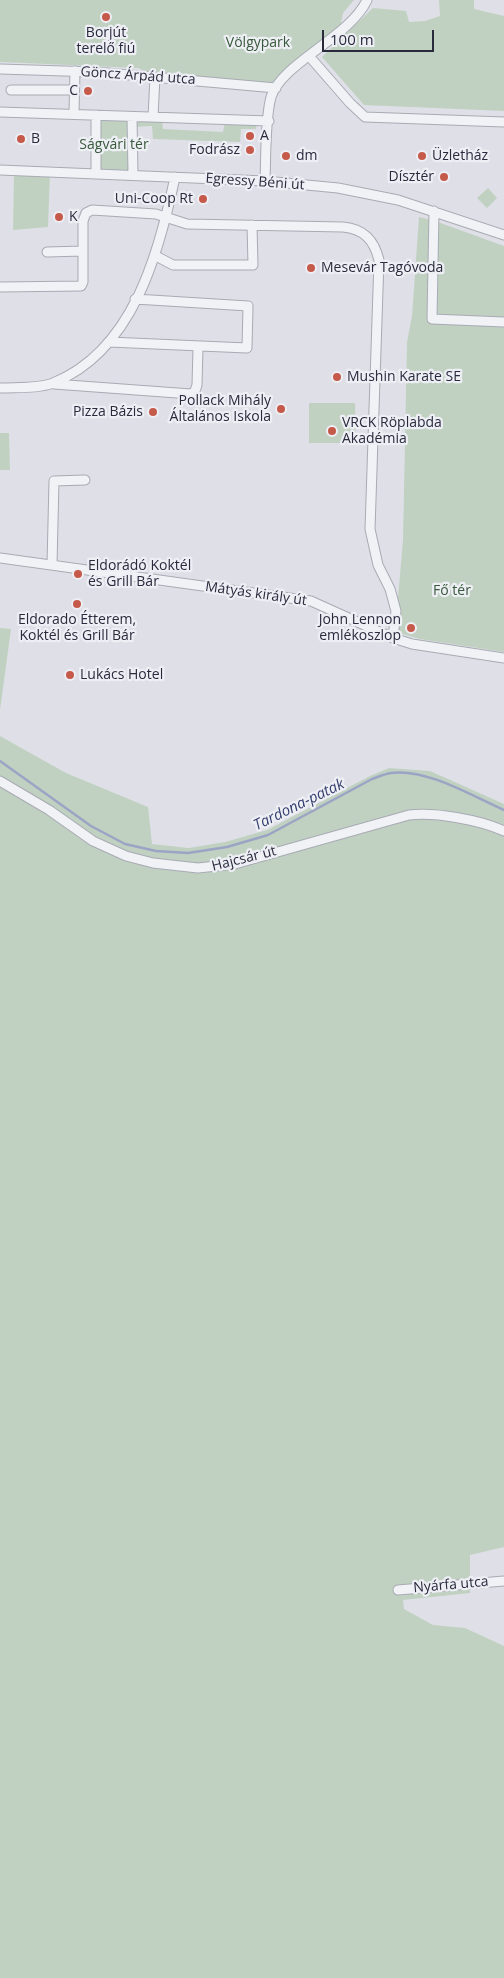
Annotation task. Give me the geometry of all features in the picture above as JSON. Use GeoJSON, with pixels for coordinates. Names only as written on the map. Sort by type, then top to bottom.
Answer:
{"type":"FeatureCollection","features":[{"type":"Feature","properties":{"kind":"street"},"geometry":{"type":"LineString","coordinates":[[265,181],[268,121],[271,99],[276,88],[309,56],[352,20],[367,0]]}},
{"type":"Feature","properties":{"kind":"street"},"geometry":{"type":"LineString","coordinates":[[309,56],[350,103],[366,117],[504,122]]}},
{"type":"Feature","properties":{"kind":"street","name":"Göncz Árpád utca"},"geometry":{"type":"LineString","coordinates":[[0,70],[75,71],[276,88]]}},
{"type":"Feature","properties":{"kind":"street"},"geometry":{"type":"LineString","coordinates":[[74,113],[75,71]]}},
{"type":"Feature","properties":{"kind":"street"},"geometry":{"type":"LineString","coordinates":[[153,116],[156,77]]}},
{"type":"Feature","properties":{"kind":"street"},"geometry":{"type":"LineString","coordinates":[[11,90],[74,90]]}},
{"type":"Feature","properties":{"kind":"street"},"geometry":{"type":"LineString","coordinates":[[0,112],[268,121]]}},
{"type":"Feature","properties":{"kind":"street"},"geometry":{"type":"LineString","coordinates":[[96,115],[96,172]]}},
{"type":"Feature","properties":{"kind":"street"},"geometry":{"type":"LineString","coordinates":[[132,117],[133,174]]}},
{"type":"Feature","properties":{"kind":"street","name":"Egressy Béni út"},"geometry":{"type":"LineString","coordinates":[[0,170],[96,172],[265,181],[355,191],[434,211],[504,235]]}},
{"type":"Feature","properties":{"kind":"street"},"geometry":{"type":"LineString","coordinates":[[52,384],[87,366],[123,325],[156,256],[175,177]]}},
{"type":"Feature","properties":{"kind":"street"},"geometry":{"type":"LineString","coordinates":[[0,287],[81,286],[84,282],[83,221],[86,213],[92,210],[156,214],[187,224],[354,228],[368,236],[377,252],[379,270],[370,529],[378,565],[390,589],[396,611],[394,638]]}},
{"type":"Feature","properties":{"kind":"street"},"geometry":{"type":"LineString","coordinates":[[434,211],[432,319],[504,322]]}},
{"type":"Feature","properties":{"kind":"street"},"geometry":{"type":"LineString","coordinates":[[156,256],[173,265],[253,266],[252,225]]}},
{"type":"Feature","properties":{"kind":"street"},"geometry":{"type":"LineString","coordinates":[[47,252],[83,251]]}},
{"type":"Feature","properties":{"kind":"street"},"geometry":{"type":"LineString","coordinates":[[109,342],[247,348],[248,306],[135,299]]}},
{"type":"Feature","properties":{"kind":"street"},"geometry":{"type":"LineString","coordinates":[[0,388],[52,384],[191,394],[195,391],[197,385],[198,347]]}},
{"type":"Feature","properties":{"kind":"street"},"geometry":{"type":"LineString","coordinates":[[52,566],[54,481],[84,480]]}},
{"type":"Feature","properties":{"kind":"street","name":"Mátyás király út"},"geometry":{"type":"LineString","coordinates":[[0,558],[311,601],[394,638],[430,648],[504,658]]}},
{"type":"Feature","properties":{"kind":"street","name":"Hajcsár út"},"geometry":{"type":"LineString","coordinates":[[0,781],[49,810],[94,841],[126,856],[152,863],[198,868],[234,864],[397,817],[416,815],[466,820],[504,831]]}},
{"type":"Feature","properties":{"kind":"street","name":"Nyárfa utca"},"geometry":{"type":"LineString","coordinates":[[398,1590],[504,1581]]}},
{"type":"Feature","properties":{"kind":"green space","name":"Völgypark"},"geometry":{"type":"Polygon","coordinates":[[[0,0],[354,0],[343,13],[339,33],[276,88],[157,76],[138,68],[0,62],[0,0]]]}},
{"type":"Feature","properties":{"kind":"green space"},"geometry":{"type":"Polygon","coordinates":[[[439,0],[474,0],[474,9],[504,16],[504,111],[364,105],[322,57],[373,8],[406,11],[409,22],[425,21],[440,16],[439,0]]]}},
{"type":"Feature","properties":{"kind":"green space","name":"Ságvári tér"},"geometry":{"type":"Polygon","coordinates":[[[96,115],[132,117],[133,174],[96,172],[96,115]]]}},
{"type":"Feature","properties":{"kind":"green space"},"geometry":{"type":"Polygon","coordinates":[[[134,120],[162,121],[163,129],[223,132],[225,122],[257,123],[256,129],[241,129],[240,142],[153,139],[152,126],[134,127],[134,120]]]}},
{"type":"Feature","properties":{"kind":"green space"},"geometry":{"type":"Polygon","coordinates":[[[14,172],[50,173],[48,227],[13,230],[14,172]]]}},
{"type":"Feature","properties":{"kind":"green space"},"geometry":{"type":"Polygon","coordinates":[[[488,188],[497,198],[487,208],[477,198],[488,188]]]}},
{"type":"Feature","properties":{"kind":"green space","name":"Fő tér"},"geometry":{"type":"Polygon","coordinates":[[[419,217],[504,246],[504,652],[420,639],[395,632],[403,540],[407,342],[412,316],[419,217]]]}},
{"type":"Feature","properties":{"kind":"green space","name":"VRCK Röplabda Akadémia"},"geometry":{"type":"Polygon","coordinates":[[[309,403],[355,403],[356,443],[309,443],[309,403]]]}},
{"type":"Feature","properties":{"kind":"green space"},"geometry":{"type":"Polygon","coordinates":[[[0,433],[9,433],[10,470],[0,470],[0,433]]]}},
{"type":"Feature","properties":{"kind":"green space"},"geometry":{"type":"Polygon","coordinates":[[[0,628],[11,629],[0,710],[0,628]]]}},
{"type":"Feature","properties":{"kind":"green space"},"geometry":{"type":"Polygon","coordinates":[[[0,736],[66,773],[148,807],[152,844],[189,848],[225,842],[267,830],[389,768],[430,771],[504,804],[504,1547],[470,1555],[470,1593],[403,1600],[404,1609],[433,1625],[465,1628],[504,1646],[504,1978],[0,1978],[0,736]]]}},
{"type":"Feature","properties":{"kind":"waterway","name":"Tardona-patak"},"geometry":{"type":"LineString","coordinates":[[0,761],[91,826],[125,844],[156,851],[188,853],[227,847],[268,835],[372,779],[391,773],[405,773],[434,779],[449,784],[504,810]]}},
{"type":"Feature","properties":{"kind":"place","name":"Borjút terelő fiú"},"geometry":{"type":"Point","coordinates":[106,17]}},
{"type":"Feature","properties":{"kind":"place","name":"C"},"geometry":{"type":"Point","coordinates":[88,91]}},
{"type":"Feature","properties":{"kind":"place","name":"A"},"geometry":{"type":"Point","coordinates":[250,136]}},
{"type":"Feature","properties":{"kind":"place","name":"B"},"geometry":{"type":"Point","coordinates":[21,139]}},
{"type":"Feature","properties":{"kind":"place","name":"Fodrász"},"geometry":{"type":"Point","coordinates":[250,150]}},
{"type":"Feature","properties":{"kind":"place","name":"dm"},"geometry":{"type":"Point","coordinates":[286,156]}},
{"type":"Feature","properties":{"kind":"place","name":"Üzletház"},"geometry":{"type":"Point","coordinates":[422,156]}},
{"type":"Feature","properties":{"kind":"place","name":"Dísztér"},"geometry":{"type":"Point","coordinates":[444,177]}},
{"type":"Feature","properties":{"kind":"place","name":"Uni-Coop Rt"},"geometry":{"type":"Point","coordinates":[203,199]}},
{"type":"Feature","properties":{"kind":"place","name":"K"},"geometry":{"type":"Point","coordinates":[59,217]}},
{"type":"Feature","properties":{"kind":"place","name":"Mesevár Tagóvoda"},"geometry":{"type":"Point","coordinates":[311,268]}},
{"type":"Feature","properties":{"kind":"place","name":"Mushin Karate SE"},"geometry":{"type":"Point","coordinates":[337,377]}},
{"type":"Feature","properties":{"kind":"place","name":"Pollack Mihály Általános Iskola"},"geometry":{"type":"Point","coordinates":[281,409]}},
{"type":"Feature","properties":{"kind":"place","name":"Pizza Bázis"},"geometry":{"type":"Point","coordinates":[153,412]}},
{"type":"Feature","properties":{"kind":"place","name":"VRCK Röplabda Akadémia"},"geometry":{"type":"Point","coordinates":[332,431]}},
{"type":"Feature","properties":{"kind":"place","name":"Eldorádó Koktél és Grill Bár"},"geometry":{"type":"Point","coordinates":[78,574]}},
{"type":"Feature","properties":{"kind":"place","name":"Eldorado Étterem, Koktél és Grill Bár"},"geometry":{"type":"Point","coordinates":[77,604]}},
{"type":"Feature","properties":{"kind":"place","name":"John Lennon emlékoszlop"},"geometry":{"type":"Point","coordinates":[411,628]}},
{"type":"Feature","properties":{"kind":"place","name":"Lukács Hotel"},"geometry":{"type":"Point","coordinates":[70,675]}}]}
